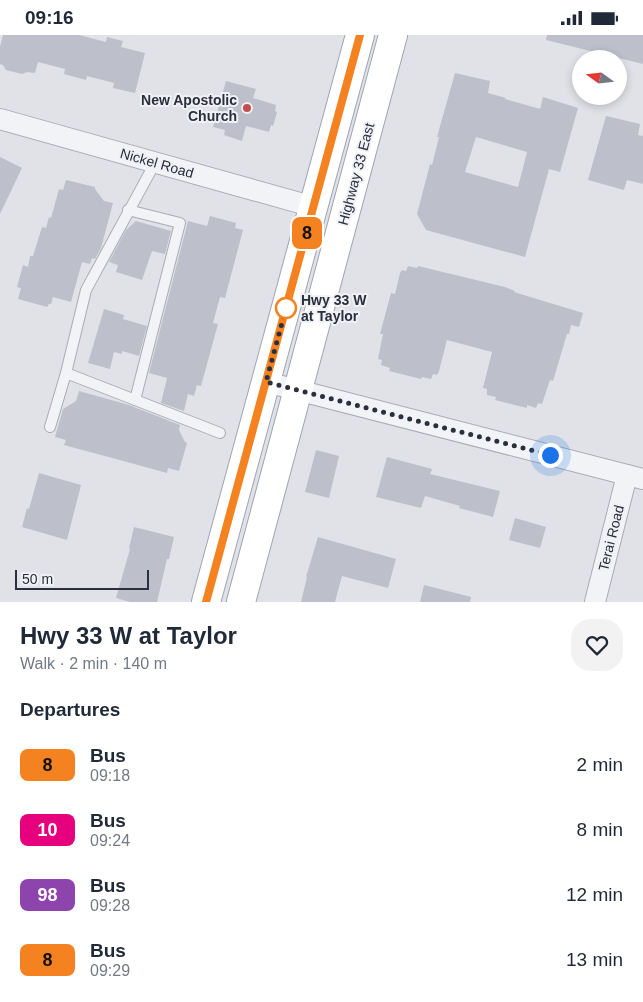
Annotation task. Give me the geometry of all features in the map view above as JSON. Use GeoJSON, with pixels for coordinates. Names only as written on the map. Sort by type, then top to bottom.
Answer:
{"type":"FeatureCollection","features":[{"type":"Feature","properties":{"kind":"main road"},"geometry":{"type":"LineString","coordinates":[[206,602],[360,35]]}},
{"type":"Feature","properties":{"kind":"main road","name":"Highway 33 East"},"geometry":{"type":"LineString","coordinates":[[241,602],[393,35]]}},
{"type":"Feature","properties":{"kind":"street","name":"Nickel Road"},"geometry":{"type":"LineString","coordinates":[[0,119],[314,207]]}},
{"type":"Feature","properties":{"kind":"street"},"geometry":{"type":"LineString","coordinates":[[266,382],[635,477]]}},
{"type":"Feature","properties":{"kind":"street","name":"Terai Road"},"geometry":{"type":"LineString","coordinates":[[595,602],[635,477]]}},
{"type":"Feature","properties":{"kind":"lane"},"geometry":{"type":"LineString","coordinates":[[50,427],[66,373],[86,290],[155,163]]}},
{"type":"Feature","properties":{"kind":"lane"},"geometry":{"type":"LineString","coordinates":[[128,210],[180,223],[135,400]]}},
{"type":"Feature","properties":{"kind":"lane"},"geometry":{"type":"LineString","coordinates":[[66,373],[220,433]]}},
{"type":"Feature","properties":{"kind":"building"},"geometry":{"type":"Polygon","coordinates":[[[3,35],[79,35],[106,42],[107,37],[123,41],[121,47],[145,53],[135,93],[113,88],[114,83],[87,76],[86,80],[64,74],[65,69],[38,62],[35,73],[27,72],[22,74],[6,70],[0,64],[0,47],[3,35]]]}},
{"type":"Feature","properties":{"kind":"building"},"geometry":{"type":"Polygon","coordinates":[[[547,35],[643,35],[643,64],[628,60],[628,50],[586,50],[546,40],[547,35]]]}},
{"type":"Feature","properties":{"kind":"building"},"geometry":{"type":"Polygon","coordinates":[[[455,73],[490,81],[488,93],[540,109],[543,97],[578,108],[560,172],[549,169],[525,257],[426,230],[417,214],[430,164],[432,165],[439,137],[437,137],[455,73]],[[476,137],[465,172],[518,187],[527,152],[476,137]]]}},
{"type":"Feature","properties":{"kind":"building","name":"New Apostolic Church"},"geometry":{"type":"Polygon","coordinates":[[[226,81],[256,89],[253,98],[276,105],[275,111],[277,112],[269,132],[246,126],[242,141],[224,135],[225,130],[213,127],[226,81]]]}},
{"type":"Feature","properties":{"kind":"building"},"geometry":{"type":"Polygon","coordinates":[[[606,116],[640,124],[638,135],[643,136],[643,184],[627,180],[624,190],[588,180],[606,116]]]}},
{"type":"Feature","properties":{"kind":"building"},"geometry":{"type":"Polygon","coordinates":[[[0,157],[22,168],[0,214],[0,157]]]}},
{"type":"Feature","properties":{"kind":"building"},"geometry":{"type":"Polygon","coordinates":[[[66,180],[95,187],[104,201],[113,203],[101,248],[95,259],[92,258],[90,264],[82,262],[71,302],[53,297],[51,304],[47,307],[18,299],[21,288],[17,287],[23,265],[28,267],[30,256],[33,256],[42,227],[46,228],[49,217],[51,218],[59,189],[63,190],[66,180]]]}},
{"type":"Feature","properties":{"kind":"building"},"geometry":{"type":"Polygon","coordinates":[[[210,216],[236,223],[235,228],[243,230],[225,298],[220,297],[213,323],[218,324],[201,386],[197,385],[194,396],[188,394],[184,411],[161,403],[167,378],[149,373],[188,221],[207,226],[210,216]]]}},
{"type":"Feature","properties":{"kind":"building"},"geometry":{"type":"Polygon","coordinates":[[[136,221],[171,231],[165,254],[152,251],[142,280],[116,272],[118,265],[109,262],[126,230],[136,221]]]}},
{"type":"Feature","properties":{"kind":"building"},"geometry":{"type":"Polygon","coordinates":[[[408,266],[417,268],[418,266],[505,287],[514,292],[583,313],[579,327],[571,325],[553,381],[550,380],[542,404],[538,403],[536,408],[527,405],[527,408],[495,400],[496,397],[487,395],[487,389],[483,388],[492,352],[447,340],[439,371],[437,375],[433,374],[431,379],[422,377],[421,379],[389,371],[390,368],[381,365],[382,360],[378,359],[383,334],[380,334],[391,293],[395,294],[400,273],[402,270],[406,271],[408,266]]]}},
{"type":"Feature","properties":{"kind":"building"},"geometry":{"type":"Polygon","coordinates":[[[104,309],[124,315],[123,319],[147,326],[139,356],[122,351],[122,354],[114,352],[110,369],[88,363],[104,309]]]}},
{"type":"Feature","properties":{"kind":"building"},"geometry":{"type":"Polygon","coordinates":[[[79,391],[129,405],[180,425],[179,430],[187,443],[179,471],[168,468],[167,473],[64,445],[66,440],[55,437],[63,409],[76,401],[79,391]]]}},
{"type":"Feature","properties":{"kind":"building"},"geometry":{"type":"Polygon","coordinates":[[[316,450],[339,456],[329,498],[305,492],[316,450]]]}},
{"type":"Feature","properties":{"kind":"building"},"geometry":{"type":"Polygon","coordinates":[[[387,457],[432,469],[430,474],[500,491],[493,517],[425,496],[421,508],[376,497],[387,457]]]}},
{"type":"Feature","properties":{"kind":"building"},"geometry":{"type":"Polygon","coordinates":[[[39,473],[81,485],[67,540],[22,527],[39,473]]]}},
{"type":"Feature","properties":{"kind":"building"},"geometry":{"type":"Polygon","coordinates":[[[515,518],[546,527],[540,548],[509,540],[515,518]]]}},
{"type":"Feature","properties":{"kind":"building"},"geometry":{"type":"Polygon","coordinates":[[[134,527],[174,537],[157,602],[130,602],[116,598],[130,549],[134,527]]]}},
{"type":"Feature","properties":{"kind":"building"},"geometry":{"type":"Polygon","coordinates":[[[318,537],[396,559],[388,588],[342,576],[335,602],[301,602],[318,537]]]}},
{"type":"Feature","properties":{"kind":"building"},"geometry":{"type":"Polygon","coordinates":[[[424,585],[471,597],[470,602],[420,602],[424,585]]]}},
{"type":"Feature","properties":{"kind":"bus line","name":"8"},"geometry":{"type":"LineString","coordinates":[[206,602],[360,35]]}},
{"type":"Feature","properties":{"kind":"place","name":"New Apostolic Church"},"geometry":{"type":"Point","coordinates":[247,108]}},
{"type":"Feature","properties":{"kind":"place","name":"Hwy 33 W at Taylor"},"geometry":{"type":"Point","coordinates":[286,308]}},
{"type":"Feature","properties":{"kind":"route"},"geometry":{"type":"LineString","coordinates":[[286,308],[266,382],[550,455]]}}]}
